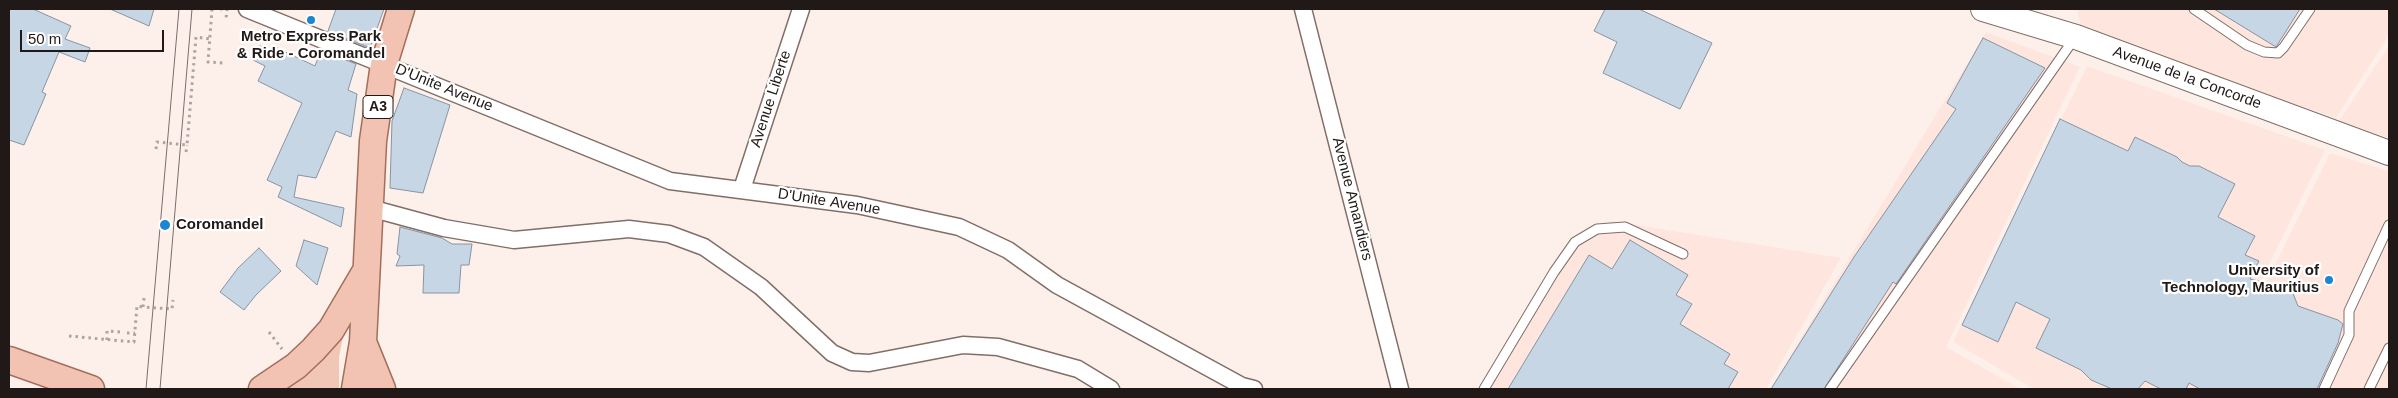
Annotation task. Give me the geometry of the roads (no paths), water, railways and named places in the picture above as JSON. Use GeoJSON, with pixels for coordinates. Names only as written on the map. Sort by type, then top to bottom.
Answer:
{"type":"FeatureCollection","features":[{"type":"Feature","properties":{"kind":"main road","name":"A3"},"geometry":{"type":"LineString","coordinates":[[355,389],[363,342],[373,141],[384,64],[401,9]]}},
{"type":"Feature","properties":{"kind":"main road","name":"A3"},"geometry":{"type":"LineString","coordinates":[[262,389],[296,366],[331,330],[367,269]]}},
{"type":"Feature","properties":{"kind":"main road","name":"A3"},"geometry":{"type":"LineString","coordinates":[[363,342],[382,389]]}},
{"type":"Feature","properties":{"kind":"main road"},"geometry":{"type":"LineString","coordinates":[[9,360],[91,389]]}},
{"type":"Feature","properties":{"kind":"street","name":"D'Unite Avenue"},"geometry":{"type":"LineString","coordinates":[[247,9],[670,181],[857,205],[959,227],[1008,250],[1057,285],[1242,386],[1254,389]]}},
{"type":"Feature","properties":{"kind":"street","name":"Avenue Liberte"},"geometry":{"type":"LineString","coordinates":[[742,189],[801,9]]}},
{"type":"Feature","properties":{"kind":"street","name":"Avenue Amandiers"},"geometry":{"type":"LineString","coordinates":[[1303,9],[1400,389]]}},
{"type":"Feature","properties":{"kind":"street","name":"Avenue de la Concorde"},"geometry":{"type":"LineString","coordinates":[[1999,11],[2076,36],[2389,153]]}},
{"type":"Feature","properties":{"kind":"street"},"geometry":{"type":"LineString","coordinates":[[370,208],[444,228],[514,240],[629,229],[670,234],[704,247],[761,287],[832,353],[852,362],[869,363],[963,345],[998,347],[1078,369],[1110,389]]}},
{"type":"Feature","properties":{"kind":"lane"},"geometry":{"type":"LineString","coordinates":[[2194,9],[2247,44],[2264,52],[2278,52],[2284,47],[2310,9]]}},
{"type":"Feature","properties":{"kind":"lane"},"geometry":{"type":"LineString","coordinates":[[1830,389],[2076,36]]}},
{"type":"Feature","properties":{"kind":"lane"},"geometry":{"type":"LineString","coordinates":[[2324,389],[2348,335],[2349,311],[2389,225]]}},
{"type":"Feature","properties":{"kind":"lane"},"geometry":{"type":"LineString","coordinates":[[1484,389],[1554,272],[1576,242],[1597,229],[1625,227],[1683,254]]}},
{"type":"Feature","properties":{"kind":"lane"},"geometry":{"type":"LineString","coordinates":[[2369,389],[2389,348]]}},
{"type":"Feature","properties":{"kind":"tram line"},"geometry":{"type":"LineString","coordinates":[[146,389],[179,9]]}},
{"type":"Feature","properties":{"kind":"tram line"},"geometry":{"type":"LineString","coordinates":[[160,389],[192,9]]}},
{"type":"Feature","properties":{"kind":"place","name":"Metro Express Park & Ride - Coromandel"},"geometry":{"type":"Point","coordinates":[311,20]}},
{"type":"Feature","properties":{"kind":"place","name":"Coromandel"},"geometry":{"type":"Point","coordinates":[165,225]}},
{"type":"Feature","properties":{"kind":"place","name":"University of Technology, Mauritius"},"geometry":{"type":"Point","coordinates":[2329,280]}}]}
